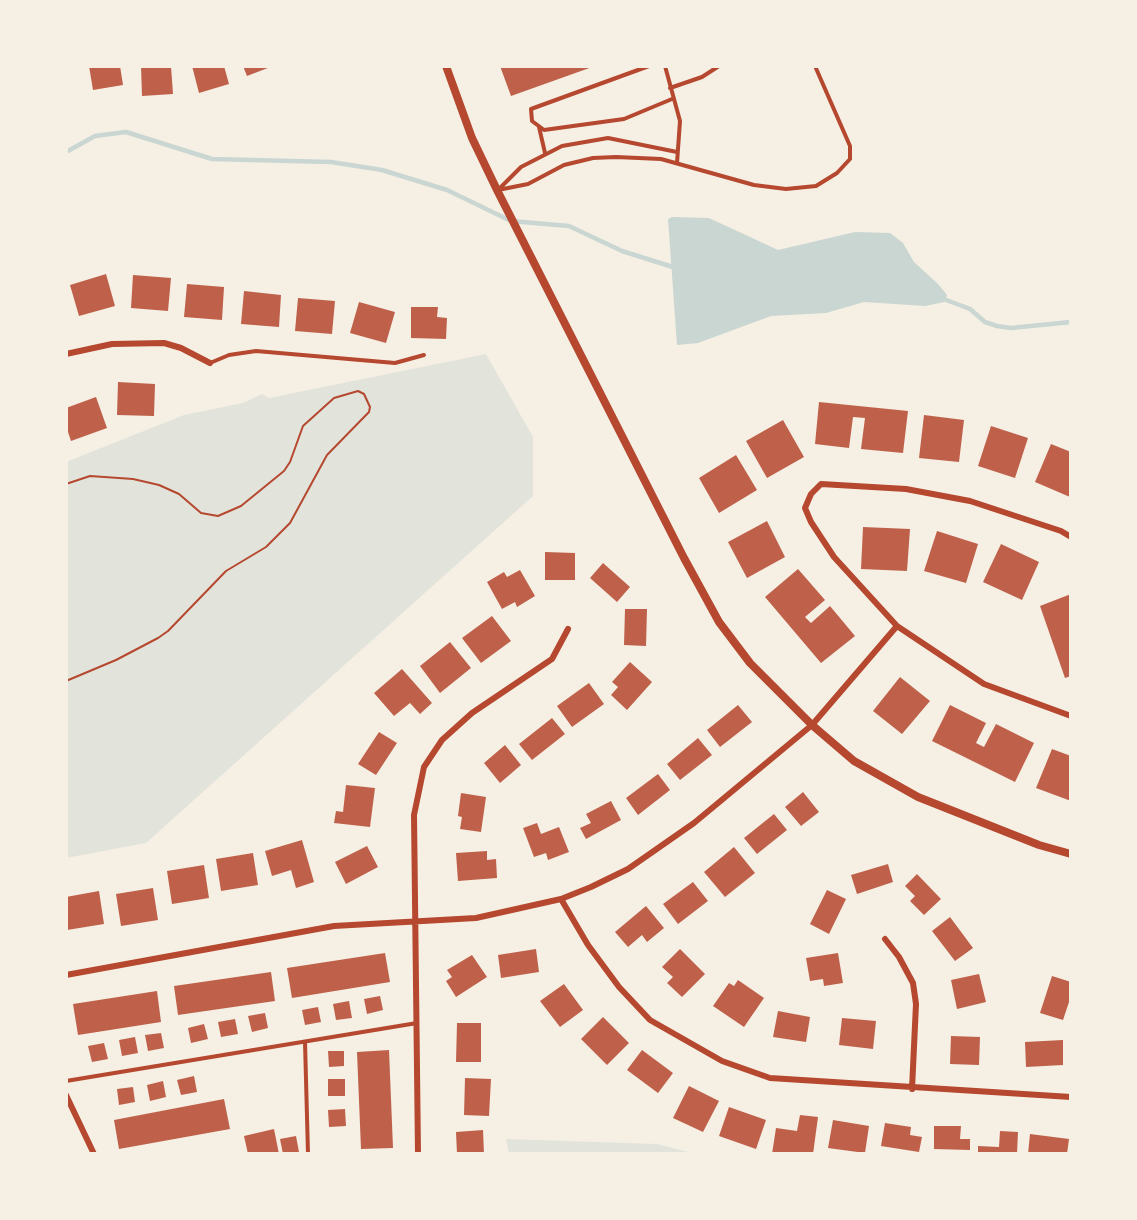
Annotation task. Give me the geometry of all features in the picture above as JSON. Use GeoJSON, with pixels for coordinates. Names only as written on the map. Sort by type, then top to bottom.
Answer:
{"type":"FeatureCollection","features":[{"type":"Feature","properties":{"kind":"street"},"geometry":{"type":"LineString","coordinates":[[446,66],[472,138],[497,190],[678,548],[718,622],[750,663],[812,725],[854,761],[918,797],[1040,845],[1071,854]]}},
{"type":"Feature","properties":{"kind":"street"},"geometry":{"type":"LineString","coordinates":[[66,354],[112,344],[164,343],[181,348],[210,363]]}},
{"type":"Feature","properties":{"kind":"street"},"geometry":{"type":"LineString","coordinates":[[1071,537],[1061,531],[970,501],[906,489],[822,484],[811,494],[805,508],[811,522],[834,557],[897,626],[984,684],[1071,716]]}},
{"type":"Feature","properties":{"kind":"street"},"geometry":{"type":"LineString","coordinates":[[66,975],[333,926],[476,918],[561,899],[628,869],[694,823],[812,725],[897,626]]}},
{"type":"Feature","properties":{"kind":"street"},"geometry":{"type":"LineString","coordinates":[[418,1154],[414,815],[424,767],[442,740],[472,713],[552,658],[568,629]]}},
{"type":"Feature","properties":{"kind":"street"},"geometry":{"type":"LineString","coordinates":[[561,899],[588,945],[619,987],[650,1020],[681,1040],[722,1061],[770,1078],[912,1089],[1071,1097]]}},
{"type":"Feature","properties":{"kind":"street"},"geometry":{"type":"LineString","coordinates":[[885,939],[899,957],[913,983],[916,1004],[912,1089]]}},
{"type":"Feature","properties":{"kind":"street"},"geometry":{"type":"LineString","coordinates":[[66,1095],[94,1154]]}},
{"type":"Feature","properties":{"kind":"lane"},"geometry":{"type":"LineString","coordinates":[[649,66],[531,109],[532,121],[544,130],[624,118],[672,99]]}},
{"type":"Feature","properties":{"kind":"lane"},"geometry":{"type":"LineString","coordinates":[[665,66],[672,99],[680,121],[677,163]]}},
{"type":"Feature","properties":{"kind":"lane"},"geometry":{"type":"LineString","coordinates":[[670,88],[702,77],[719,66]]}},
{"type":"Feature","properties":{"kind":"lane"},"geometry":{"type":"LineString","coordinates":[[497,190],[528,184],[564,165],[592,158],[661,159],[754,185],[786,189],[816,186],[837,173],[850,159],[850,146],[815,66]]}},
{"type":"Feature","properties":{"kind":"lane"},"geometry":{"type":"LineString","coordinates":[[538,126],[544,153]]}},
{"type":"Feature","properties":{"kind":"lane"},"geometry":{"type":"LineString","coordinates":[[497,190],[521,167],[544,153],[562,146],[608,138],[677,152]]}},
{"type":"Feature","properties":{"kind":"lane"},"geometry":{"type":"LineString","coordinates":[[210,363],[230,355],[256,351],[395,363],[424,355]]}},
{"type":"Feature","properties":{"kind":"lane"},"geometry":{"type":"LineString","coordinates":[[66,1081],[417,1023]]}},
{"type":"Feature","properties":{"kind":"lane"},"geometry":{"type":"LineString","coordinates":[[305,1041],[308,1154]]}},
{"type":"Feature","properties":{"kind":"path"},"geometry":{"type":"LineString","coordinates":[[66,484],[90,476],[133,479],[159,485],[179,494],[201,513],[218,516],[241,506],[284,471],[290,462],[303,426],[334,398],[358,391],[364,394],[370,407],[369,412],[327,455],[290,523],[266,548],[226,570],[168,631],[158,638],[116,660],[66,681]]}},
{"type":"Feature","properties":{"kind":"shaded area"},"geometry":{"type":"Polygon","coordinates":[[[672,217],[709,218],[778,250],[855,232],[890,233],[903,243],[914,262],[947,295],[944,302],[925,306],[864,302],[826,313],[771,316],[698,343],[677,345],[668,219],[672,217]]]}},
{"type":"Feature","properties":{"kind":"shaded area"},"geometry":{"type":"Polygon","coordinates":[[[486,354],[533,437],[533,496],[146,843],[66,858],[66,462],[184,415],[243,403],[262,394],[269,398],[486,354]]]}},
{"type":"Feature","properties":{"kind":"shaded area"},"geometry":{"type":"Polygon","coordinates":[[[506,1139],[657,1144],[696,1154],[509,1154],[506,1139]]]}},
{"type":"Feature","properties":{"kind":"building"},"geometry":{"type":"Polygon","coordinates":[[[89,66],[120,66],[123,85],[93,90],[89,66]]]}},
{"type":"Feature","properties":{"kind":"building"},"geometry":{"type":"Polygon","coordinates":[[[141,66],[171,66],[173,94],[142,96],[141,66]]]}},
{"type":"Feature","properties":{"kind":"building"},"geometry":{"type":"Polygon","coordinates":[[[192,66],[224,66],[229,84],[199,93],[192,66]]]}},
{"type":"Feature","properties":{"kind":"building"},"geometry":{"type":"Polygon","coordinates":[[[243,66],[273,66],[247,76],[243,66]]]}},
{"type":"Feature","properties":{"kind":"building"},"geometry":{"type":"Polygon","coordinates":[[[500,66],[595,66],[511,96],[500,66]]]}},
{"type":"Feature","properties":{"kind":"building"},"geometry":{"type":"Polygon","coordinates":[[[106,274],[115,306],[79,316],[70,285],[106,274]]]}},
{"type":"Feature","properties":{"kind":"building"},"geometry":{"type":"Polygon","coordinates":[[[133,275],[171,278],[168,311],[131,308],[133,275]]]}},
{"type":"Feature","properties":{"kind":"building"},"geometry":{"type":"Polygon","coordinates":[[[187,284],[224,287],[222,320],[184,317],[187,284]]]}},
{"type":"Feature","properties":{"kind":"building"},"geometry":{"type":"Polygon","coordinates":[[[244,291],[281,295],[279,327],[241,324],[244,291]]]}},
{"type":"Feature","properties":{"kind":"building"},"geometry":{"type":"Polygon","coordinates":[[[298,298],[335,301],[332,334],[295,331],[298,298]]]}},
{"type":"Feature","properties":{"kind":"building"},"geometry":{"type":"Polygon","coordinates":[[[359,302],[395,312],[386,343],[350,333],[359,302]]]}},
{"type":"Feature","properties":{"kind":"building"},"geometry":{"type":"Polygon","coordinates":[[[411,307],[438,307],[437,317],[447,318],[446,339],[411,338],[411,307]]]}},
{"type":"Feature","properties":{"kind":"building"},"geometry":{"type":"Polygon","coordinates":[[[118,382],[155,384],[154,416],[117,415],[118,382]]]}},
{"type":"Feature","properties":{"kind":"building"},"geometry":{"type":"Polygon","coordinates":[[[96,397],[107,428],[71,441],[66,426],[66,408],[96,397]]]}},
{"type":"Feature","properties":{"kind":"building"},"geometry":{"type":"Polygon","coordinates":[[[819,402],[908,411],[903,453],[861,449],[865,418],[853,417],[849,448],[815,444],[819,402]]]}},
{"type":"Feature","properties":{"kind":"building"},"geometry":{"type":"Polygon","coordinates":[[[924,415],[964,420],[959,462],[919,458],[924,415]]]}},
{"type":"Feature","properties":{"kind":"building"},"geometry":{"type":"Polygon","coordinates":[[[783,420],[804,457],[767,478],[746,441],[783,420]]]}},
{"type":"Feature","properties":{"kind":"building"},"geometry":{"type":"Polygon","coordinates":[[[991,426],[1028,438],[1015,478],[978,466],[991,426]]]}},
{"type":"Feature","properties":{"kind":"building"},"geometry":{"type":"Polygon","coordinates":[[[1051,444],[1071,452],[1070,497],[1035,482],[1051,444]]]}},
{"type":"Feature","properties":{"kind":"building"},"geometry":{"type":"Polygon","coordinates":[[[736,455],[757,490],[719,513],[699,478],[736,455]]]}},
{"type":"Feature","properties":{"kind":"building"},"geometry":{"type":"Polygon","coordinates":[[[767,521],[785,557],[747,578],[728,542],[767,521]]]}},
{"type":"Feature","properties":{"kind":"building"},"geometry":{"type":"Polygon","coordinates":[[[863,527],[910,529],[907,571],[861,569],[863,527]]]}},
{"type":"Feature","properties":{"kind":"building"},"geometry":{"type":"Polygon","coordinates":[[[937,531],[978,544],[966,583],[924,571],[937,531]]]}},
{"type":"Feature","properties":{"kind":"building"},"geometry":{"type":"Polygon","coordinates":[[[1001,544],[1039,562],[1022,600],[983,582],[1001,544]]]}},
{"type":"Feature","properties":{"kind":"building"},"geometry":{"type":"Polygon","coordinates":[[[545,552],[575,553],[575,580],[545,580],[545,552]]]}},
{"type":"Feature","properties":{"kind":"building"},"geometry":{"type":"Polygon","coordinates":[[[603,563],[630,587],[617,602],[590,578],[603,563]]]}},
{"type":"Feature","properties":{"kind":"building"},"geometry":{"type":"Polygon","coordinates":[[[798,569],[825,600],[805,617],[811,623],[830,606],[855,636],[821,663],[765,597],[798,569]]]}},
{"type":"Feature","properties":{"kind":"building"},"geometry":{"type":"Polygon","coordinates":[[[520,570],[535,596],[517,607],[515,602],[502,609],[487,582],[504,572],[507,577],[520,570]]]}},
{"type":"Feature","properties":{"kind":"building"},"geometry":{"type":"Polygon","coordinates":[[[1071,594],[1071,676],[1065,678],[1040,606],[1071,594]]]}},
{"type":"Feature","properties":{"kind":"building"},"geometry":{"type":"Polygon","coordinates":[[[625,609],[647,609],[646,646],[624,645],[625,609]]]}},
{"type":"Feature","properties":{"kind":"building"},"geometry":{"type":"Polygon","coordinates":[[[492,616],[511,641],[481,663],[462,638],[492,616]]]}},
{"type":"Feature","properties":{"kind":"building"},"geometry":{"type":"Polygon","coordinates":[[[450,642],[471,668],[440,693],[420,666],[450,642]]]}},
{"type":"Feature","properties":{"kind":"building"},"geometry":{"type":"Polygon","coordinates":[[[630,662],[652,682],[627,710],[611,695],[618,687],[612,682],[630,662]]]}},
{"type":"Feature","properties":{"kind":"building"},"geometry":{"type":"Polygon","coordinates":[[[402,669],[432,703],[420,714],[410,703],[394,716],[374,693],[402,669]]]}},
{"type":"Feature","properties":{"kind":"building"},"geometry":{"type":"Polygon","coordinates":[[[900,677],[930,701],[902,734],[873,711],[900,677]]]}},
{"type":"Feature","properties":{"kind":"building"},"geometry":{"type":"Polygon","coordinates":[[[589,683],[604,704],[572,727],[557,706],[589,683]]]}},
{"type":"Feature","properties":{"kind":"building"},"geometry":{"type":"Polygon","coordinates":[[[738,705],[752,722],[720,747],[707,730],[738,705]]]}},
{"type":"Feature","properties":{"kind":"building"},"geometry":{"type":"Polygon","coordinates":[[[950,705],[986,723],[976,743],[984,747],[996,724],[1034,743],[1015,782],[932,741],[950,705]]]}},
{"type":"Feature","properties":{"kind":"building"},"geometry":{"type":"Polygon","coordinates":[[[552,718],[565,734],[532,760],[519,744],[552,718]]]}},
{"type":"Feature","properties":{"kind":"building"},"geometry":{"type":"Polygon","coordinates":[[[379,732],[397,743],[376,775],[358,764],[379,732]]]}},
{"type":"Feature","properties":{"kind":"building"},"geometry":{"type":"Polygon","coordinates":[[[698,738],[712,755],[680,780],[667,764],[698,738]]]}},
{"type":"Feature","properties":{"kind":"building"},"geometry":{"type":"Polygon","coordinates":[[[505,745],[521,765],[500,783],[484,763],[505,745]]]}},
{"type":"Feature","properties":{"kind":"building"},"geometry":{"type":"Polygon","coordinates":[[[1052,749],[1071,756],[1071,801],[1036,788],[1052,749]]]}},
{"type":"Feature","properties":{"kind":"building"},"geometry":{"type":"Polygon","coordinates":[[[658,774],[670,790],[638,815],[626,798],[658,774]]]}},
{"type":"Feature","properties":{"kind":"building"},"geometry":{"type":"Polygon","coordinates":[[[346,785],[375,788],[370,827],[334,823],[336,811],[343,812],[346,785]]]}},
{"type":"Feature","properties":{"kind":"building"},"geometry":{"type":"Polygon","coordinates":[[[803,792],[819,812],[801,826],[785,807],[803,792]]]}},
{"type":"Feature","properties":{"kind":"building"},"geometry":{"type":"Polygon","coordinates":[[[461,793],[486,797],[481,832],[460,829],[462,817],[458,816],[461,793]]]}},
{"type":"Feature","properties":{"kind":"building"},"geometry":{"type":"Polygon","coordinates":[[[611,801],[621,820],[586,839],[580,828],[591,823],[586,814],[611,801]]]}},
{"type":"Feature","properties":{"kind":"building"},"geometry":{"type":"Polygon","coordinates":[[[774,814],[787,830],[757,854],[744,838],[774,814]]]}},
{"type":"Feature","properties":{"kind":"building"},"geometry":{"type":"Polygon","coordinates":[[[537,823],[541,834],[559,827],[569,852],[548,860],[546,853],[534,857],[523,828],[537,823]]]}},
{"type":"Feature","properties":{"kind":"building"},"geometry":{"type":"Polygon","coordinates":[[[302,840],[314,882],[296,888],[291,870],[272,876],[265,851],[302,840]]]}},
{"type":"Feature","properties":{"kind":"building"},"geometry":{"type":"Polygon","coordinates":[[[367,846],[378,867],[346,884],[335,862],[367,846]]]}},
{"type":"Feature","properties":{"kind":"building"},"geometry":{"type":"Polygon","coordinates":[[[734,847],[755,873],[725,897],[704,872],[734,847]]]}},
{"type":"Feature","properties":{"kind":"building"},"geometry":{"type":"Polygon","coordinates":[[[487,851],[487,860],[496,859],[497,878],[458,881],[456,853],[487,851]]]}},
{"type":"Feature","properties":{"kind":"building"},"geometry":{"type":"Polygon","coordinates":[[[253,853],[258,885],[221,891],[216,859],[253,853]]]}},
{"type":"Feature","properties":{"kind":"building"},"geometry":{"type":"Polygon","coordinates":[[[888,864],[893,882],[857,894],[851,875],[888,864]]]}},
{"type":"Feature","properties":{"kind":"building"},"geometry":{"type":"Polygon","coordinates":[[[204,865],[209,898],[172,904],[167,871],[204,865]]]}},
{"type":"Feature","properties":{"kind":"building"},"geometry":{"type":"Polygon","coordinates":[[[917,874],[941,899],[924,915],[910,901],[915,896],[905,886],[917,874]]]}},
{"type":"Feature","properties":{"kind":"building"},"geometry":{"type":"Polygon","coordinates":[[[693,882],[708,901],[678,924],[663,904],[693,882]]]}},
{"type":"Feature","properties":{"kind":"building"},"geometry":{"type":"Polygon","coordinates":[[[153,888],[158,920],[121,926],[116,894],[153,888]]]}},
{"type":"Feature","properties":{"kind":"building"},"geometry":{"type":"Polygon","coordinates":[[[827,890],[846,899],[829,934],[810,924],[827,890]]]}},
{"type":"Feature","properties":{"kind":"building"},"geometry":{"type":"Polygon","coordinates":[[[99,891],[104,924],[67,930],[66,897],[99,891]]]}},
{"type":"Feature","properties":{"kind":"building"},"geometry":{"type":"Polygon","coordinates":[[[646,906],[664,928],[647,942],[642,935],[628,947],[615,932],[646,906]]]}},
{"type":"Feature","properties":{"kind":"building"},"geometry":{"type":"Polygon","coordinates":[[[950,917],[973,948],[955,961],[932,931],[950,917]]]}},
{"type":"Feature","properties":{"kind":"building"},"geometry":{"type":"Polygon","coordinates":[[[536,949],[539,972],[501,978],[498,955],[536,949]]]}},
{"type":"Feature","properties":{"kind":"building"},"geometry":{"type":"Polygon","coordinates":[[[680,949],[705,974],[682,997],[667,983],[673,977],[662,967],[680,949]]]}},
{"type":"Feature","properties":{"kind":"building"},"geometry":{"type":"Polygon","coordinates":[[[385,953],[390,982],[292,998],[287,968],[385,953]]]}},
{"type":"Feature","properties":{"kind":"building"},"geometry":{"type":"Polygon","coordinates":[[[838,953],[843,983],[824,986],[823,979],[810,981],[806,958],[838,953]]]}},
{"type":"Feature","properties":{"kind":"building"},"geometry":{"type":"Polygon","coordinates":[[[472,955],[487,977],[456,997],[446,981],[452,977],[447,970],[472,955]]]}},
{"type":"Feature","properties":{"kind":"building"},"geometry":{"type":"Polygon","coordinates":[[[271,972],[275,1001],[178,1015],[174,986],[271,972]]]}},
{"type":"Feature","properties":{"kind":"building"},"geometry":{"type":"Polygon","coordinates":[[[979,974],[986,1002],[957,1009],[951,980],[979,974]]]}},
{"type":"Feature","properties":{"kind":"building"},"geometry":{"type":"Polygon","coordinates":[[[1052,976],[1071,982],[1071,996],[1063,1020],[1040,1013],[1052,976]]]}},
{"type":"Feature","properties":{"kind":"building"},"geometry":{"type":"Polygon","coordinates":[[[738,980],[764,998],[744,1027],[713,1006],[729,983],[734,986],[738,980]]]}},
{"type":"Feature","properties":{"kind":"building"},"geometry":{"type":"Polygon","coordinates":[[[564,984],[583,1010],[560,1027],[540,1001],[564,984]]]}},
{"type":"Feature","properties":{"kind":"building"},"geometry":{"type":"Polygon","coordinates":[[[157,991],[161,1022],[78,1035],[73,1004],[157,991]]]}},
{"type":"Feature","properties":{"kind":"building"},"geometry":{"type":"Polygon","coordinates":[[[380,996],[383,1010],[367,1014],[364,999],[380,996]]]}},
{"type":"Feature","properties":{"kind":"building"},"geometry":{"type":"Polygon","coordinates":[[[349,1001],[352,1018],[336,1020],[333,1004],[349,1001]]]}},
{"type":"Feature","properties":{"kind":"building"},"geometry":{"type":"Polygon","coordinates":[[[318,1007],[321,1022],[305,1025],[302,1010],[318,1007]]]}},
{"type":"Feature","properties":{"kind":"building"},"geometry":{"type":"Polygon","coordinates":[[[778,1011],[810,1017],[806,1042],[773,1037],[778,1011]]]}},
{"type":"Feature","properties":{"kind":"building"},"geometry":{"type":"Polygon","coordinates":[[[265,1013],[268,1028],[252,1032],[248,1016],[265,1013]]]}},
{"type":"Feature","properties":{"kind":"building"},"geometry":{"type":"Polygon","coordinates":[[[603,1017],[629,1043],[607,1065],[581,1039],[603,1017]]]}},
{"type":"Feature","properties":{"kind":"building"},"geometry":{"type":"Polygon","coordinates":[[[842,1018],[876,1021],[873,1049],[839,1045],[842,1018]]]}},
{"type":"Feature","properties":{"kind":"building"},"geometry":{"type":"Polygon","coordinates":[[[235,1019],[238,1034],[221,1037],[218,1022],[235,1019]]]}},
{"type":"Feature","properties":{"kind":"building"},"geometry":{"type":"Polygon","coordinates":[[[457,1023],[481,1023],[481,1062],[456,1062],[457,1023]]]}},
{"type":"Feature","properties":{"kind":"building"},"geometry":{"type":"Polygon","coordinates":[[[204,1024],[208,1039],[191,1043],[188,1028],[204,1024]]]}},
{"type":"Feature","properties":{"kind":"building"},"geometry":{"type":"Polygon","coordinates":[[[161,1033],[164,1048],[148,1051],[145,1035],[161,1033]]]}},
{"type":"Feature","properties":{"kind":"building"},"geometry":{"type":"Polygon","coordinates":[[[951,1036],[980,1037],[979,1065],[950,1064],[951,1036]]]}},
{"type":"Feature","properties":{"kind":"building"},"geometry":{"type":"Polygon","coordinates":[[[135,1037],[138,1053],[122,1056],[119,1040],[135,1037]]]}},
{"type":"Feature","properties":{"kind":"building"},"geometry":{"type":"Polygon","coordinates":[[[1063,1040],[1063,1065],[1026,1067],[1025,1042],[1063,1040]]]}},
{"type":"Feature","properties":{"kind":"building"},"geometry":{"type":"Polygon","coordinates":[[[104,1043],[108,1059],[92,1062],[88,1046],[104,1043]]]}},
{"type":"Feature","properties":{"kind":"building"},"geometry":{"type":"Polygon","coordinates":[[[389,1050],[393,1148],[361,1149],[357,1052],[389,1050]]]}},
{"type":"Feature","properties":{"kind":"building"},"geometry":{"type":"Polygon","coordinates":[[[642,1050],[673,1073],[658,1093],[627,1070],[642,1050]]]}},
{"type":"Feature","properties":{"kind":"building"},"geometry":{"type":"Polygon","coordinates":[[[328,1051],[344,1051],[344,1066],[329,1067],[328,1051]]]}},
{"type":"Feature","properties":{"kind":"building"},"geometry":{"type":"Polygon","coordinates":[[[194,1076],[197,1092],[181,1095],[177,1080],[194,1076]]]}},
{"type":"Feature","properties":{"kind":"building"},"geometry":{"type":"Polygon","coordinates":[[[465,1078],[491,1079],[489,1116],[464,1115],[465,1078]]]}},
{"type":"Feature","properties":{"kind":"building"},"geometry":{"type":"Polygon","coordinates":[[[328,1079],[345,1079],[345,1096],[328,1096],[328,1079]]]}},
{"type":"Feature","properties":{"kind":"building"},"geometry":{"type":"Polygon","coordinates":[[[163,1081],[166,1097],[150,1101],[147,1085],[163,1081]]]}},
{"type":"Feature","properties":{"kind":"building"},"geometry":{"type":"Polygon","coordinates":[[[689,1086],[719,1101],[703,1132],[673,1118],[689,1086]]]}},
{"type":"Feature","properties":{"kind":"building"},"geometry":{"type":"Polygon","coordinates":[[[133,1087],[135,1102],[119,1105],[117,1089],[133,1087]]]}},
{"type":"Feature","properties":{"kind":"building"},"geometry":{"type":"Polygon","coordinates":[[[224,1099],[230,1129],[119,1149],[114,1120],[224,1099]]]}},
{"type":"Feature","properties":{"kind":"building"},"geometry":{"type":"Polygon","coordinates":[[[729,1107],[766,1120],[756,1149],[719,1136],[729,1107]]]}},
{"type":"Feature","properties":{"kind":"building"},"geometry":{"type":"Polygon","coordinates":[[[345,1109],[346,1126],[329,1127],[328,1110],[345,1109]]]}},
{"type":"Feature","properties":{"kind":"building"},"geometry":{"type":"Polygon","coordinates":[[[800,1115],[818,1117],[813,1154],[772,1154],[776,1128],[797,1131],[800,1115]]]}},
{"type":"Feature","properties":{"kind":"building"},"geometry":{"type":"Polygon","coordinates":[[[833,1120],[869,1126],[865,1153],[828,1148],[833,1120]]]}},
{"type":"Feature","properties":{"kind":"building"},"geometry":{"type":"Polygon","coordinates":[[[885,1123],[911,1127],[910,1135],[922,1137],[919,1152],[881,1146],[885,1123]]]}},
{"type":"Feature","properties":{"kind":"building"},"geometry":{"type":"Polygon","coordinates":[[[934,1126],[961,1126],[960,1139],[970,1139],[970,1150],[934,1149],[934,1126]]]}},
{"type":"Feature","properties":{"kind":"building"},"geometry":{"type":"Polygon","coordinates":[[[274,1129],[279,1154],[248,1154],[244,1136],[274,1129]]]}},
{"type":"Feature","properties":{"kind":"building"},"geometry":{"type":"Polygon","coordinates":[[[483,1130],[484,1154],[457,1154],[456,1132],[483,1130]]]}},
{"type":"Feature","properties":{"kind":"building"},"geometry":{"type":"Polygon","coordinates":[[[1000,1131],[1018,1132],[1017,1154],[978,1154],[978,1146],[999,1147],[1000,1131]]]}},
{"type":"Feature","properties":{"kind":"building"},"geometry":{"type":"Polygon","coordinates":[[[1030,1134],[1069,1139],[1067,1154],[1028,1154],[1030,1134]]]}},
{"type":"Feature","properties":{"kind":"building"},"geometry":{"type":"Polygon","coordinates":[[[296,1136],[299,1152],[283,1154],[280,1139],[296,1136]]]}},
{"type":"Feature","properties":{"kind":"waterway"},"geometry":{"type":"LineString","coordinates":[[66,152],[95,136],[126,132],[212,159],[331,162],[382,170],[447,190],[511,221],[569,226],[622,251],[676,268]]}},
{"type":"Feature","properties":{"kind":"waterway"},"geometry":{"type":"LineString","coordinates":[[941,298],[970,309],[985,322],[997,326],[1011,328],[1071,322]]}}]}
